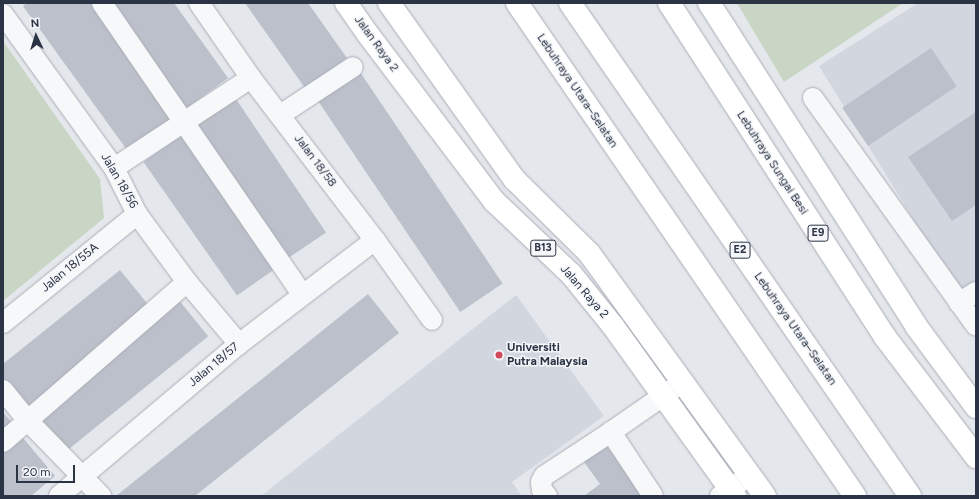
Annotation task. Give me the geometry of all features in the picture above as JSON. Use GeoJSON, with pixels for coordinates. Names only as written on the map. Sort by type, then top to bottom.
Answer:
{"type":"FeatureCollection","features":[{"type":"Feature","properties":{"kind":"main road","name":"Jalan Raya 2"},"geometry":{"type":"LineString","coordinates":[[346,3],[494,201],[570,274],[613,326],[664,396],[728,494]]}},
{"type":"Feature","properties":{"kind":"main road","name":"Jalan Raya 2"},"geometry":{"type":"LineString","coordinates":[[389,3],[515,180],[590,253],[765,496]]}},
{"type":"Feature","properties":{"kind":"main road","name":"Lebuhraya Utara–Selatan"},"geometry":{"type":"LineString","coordinates":[[517,3],[855,496]]}},
{"type":"Feature","properties":{"kind":"main road","name":"Lebuhraya Utara–Selatan"},"geometry":{"type":"LineString","coordinates":[[570,3],[910,496]]}},
{"type":"Feature","properties":{"kind":"main road","name":"Lebuhraya Sungai Besi"},"geometry":{"type":"LineString","coordinates":[[669,3],[885,337],[976,457]]}},
{"type":"Feature","properties":{"kind":"main road"},"geometry":{"type":"LineString","coordinates":[[709,3],[916,326],[976,407]]}},
{"type":"Feature","properties":{"kind":"street"},"geometry":{"type":"LineString","coordinates":[[102,3],[303,295]]}},
{"type":"Feature","properties":{"kind":"street","name":"Jalan 18/58"},"geometry":{"type":"LineString","coordinates":[[199,3],[251,78],[375,240],[432,320]]}},
{"type":"Feature","properties":{"kind":"street","name":"Jalan 18/56"},"geometry":{"type":"LineString","coordinates":[[3,14],[114,168],[137,214],[187,282],[239,344]]}},
{"type":"Feature","properties":{"kind":"street"},"geometry":{"type":"LineString","coordinates":[[280,115],[353,66]]}},
{"type":"Feature","properties":{"kind":"street"},"geometry":{"type":"LineString","coordinates":[[114,168],[251,78]]}},
{"type":"Feature","properties":{"kind":"street"},"geometry":{"type":"LineString","coordinates":[[813,98],[976,326]]}},
{"type":"Feature","properties":{"kind":"street","name":"Jalan 18/55A"},"geometry":{"type":"LineString","coordinates":[[3,323],[137,214]]}},
{"type":"Feature","properties":{"kind":"street","name":"Jalan 18/57"},"geometry":{"type":"LineString","coordinates":[[58,496],[239,344],[375,240]]}},
{"type":"Feature","properties":{"kind":"street"},"geometry":{"type":"LineString","coordinates":[[3,442],[187,282]]}},
{"type":"Feature","properties":{"kind":"street"},"geometry":{"type":"LineString","coordinates":[[959,303],[976,292]]}},
{"type":"Feature","properties":{"kind":"street"},"geometry":{"type":"LineString","coordinates":[[546,496],[542,490],[541,482],[544,476],[684,382]]}},
{"type":"Feature","properties":{"kind":"street"},"geometry":{"type":"LineString","coordinates":[[3,390],[28,420],[101,496]]}},
{"type":"Feature","properties":{"kind":"street"},"geometry":{"type":"LineString","coordinates":[[610,432],[653,496]]}},
{"type":"Feature","properties":{"kind":"street"},"geometry":{"type":"LineString","coordinates":[[728,494],[750,475]]}},
{"type":"Feature","properties":{"kind":"shaded area"},"geometry":{"type":"Polygon","coordinates":[[[918,3],[976,3],[976,315],[960,295],[819,66],[918,3]]]}},
{"type":"Feature","properties":{"kind":"shaded area","name":"Universiti Putra Malaysia"},"geometry":{"type":"Polygon","coordinates":[[[516,295],[604,416],[512,482],[522,496],[261,496],[516,295]]]}},
{"type":"Feature","properties":{"kind":"green space"},"geometry":{"type":"Polygon","coordinates":[[[737,3],[903,3],[784,82],[737,3]]]}},
{"type":"Feature","properties":{"kind":"green space"},"geometry":{"type":"Polygon","coordinates":[[[3,41],[100,179],[104,218],[3,301],[3,41]]]}},
{"type":"Feature","properties":{"kind":"building"},"geometry":{"type":"Polygon","coordinates":[[[27,3],[91,3],[174,117],[127,150],[23,6],[27,3]]]}},
{"type":"Feature","properties":{"kind":"building"},"geometry":{"type":"Polygon","coordinates":[[[100,3],[174,3],[228,78],[180,113],[100,3]]]}},
{"type":"Feature","properties":{"kind":"building"},"geometry":{"type":"Polygon","coordinates":[[[245,3],[308,3],[347,58],[305,88],[245,3]]]}},
{"type":"Feature","properties":{"kind":"building"},"geometry":{"type":"Polygon","coordinates":[[[931,48],[957,86],[868,146],[842,108],[931,48]]]}},
{"type":"Feature","properties":{"kind":"building"},"geometry":{"type":"Polygon","coordinates":[[[360,72],[503,283],[460,312],[318,101],[360,72]]]}},
{"type":"Feature","properties":{"kind":"building"},"geometry":{"type":"Polygon","coordinates":[[[236,99],[326,232],[280,263],[190,130],[236,99]]]}},
{"type":"Feature","properties":{"kind":"building"},"geometry":{"type":"Polygon","coordinates":[[[976,112],[976,205],[952,221],[908,157],[976,112]]]}},
{"type":"Feature","properties":{"kind":"building"},"geometry":{"type":"Polygon","coordinates":[[[182,135],[275,269],[237,295],[143,162],[182,135]]]}},
{"type":"Feature","properties":{"kind":"building"},"geometry":{"type":"Polygon","coordinates":[[[120,270],[151,308],[23,410],[3,386],[3,364],[120,270]]]}},
{"type":"Feature","properties":{"kind":"building"},"geometry":{"type":"Polygon","coordinates":[[[368,294],[399,333],[195,496],[116,496],[368,294]]]}},
{"type":"Feature","properties":{"kind":"building"},"geometry":{"type":"Polygon","coordinates":[[[178,299],[208,336],[62,455],[32,417],[178,299]]]}},
{"type":"Feature","properties":{"kind":"building"},"geometry":{"type":"Polygon","coordinates":[[[3,412],[13,424],[3,432],[3,412]]]}},
{"type":"Feature","properties":{"kind":"building"},"geometry":{"type":"Polygon","coordinates":[[[18,432],[55,476],[31,496],[3,496],[3,444],[18,432]]]}},
{"type":"Feature","properties":{"kind":"building"},"geometry":{"type":"Polygon","coordinates":[[[606,445],[643,496],[584,496],[600,484],[584,462],[606,445]]]}},
{"type":"Feature","properties":{"kind":"place","name":"Universiti Putra Malaysia"},"geometry":{"type":"Point","coordinates":[499,355]}}]}
